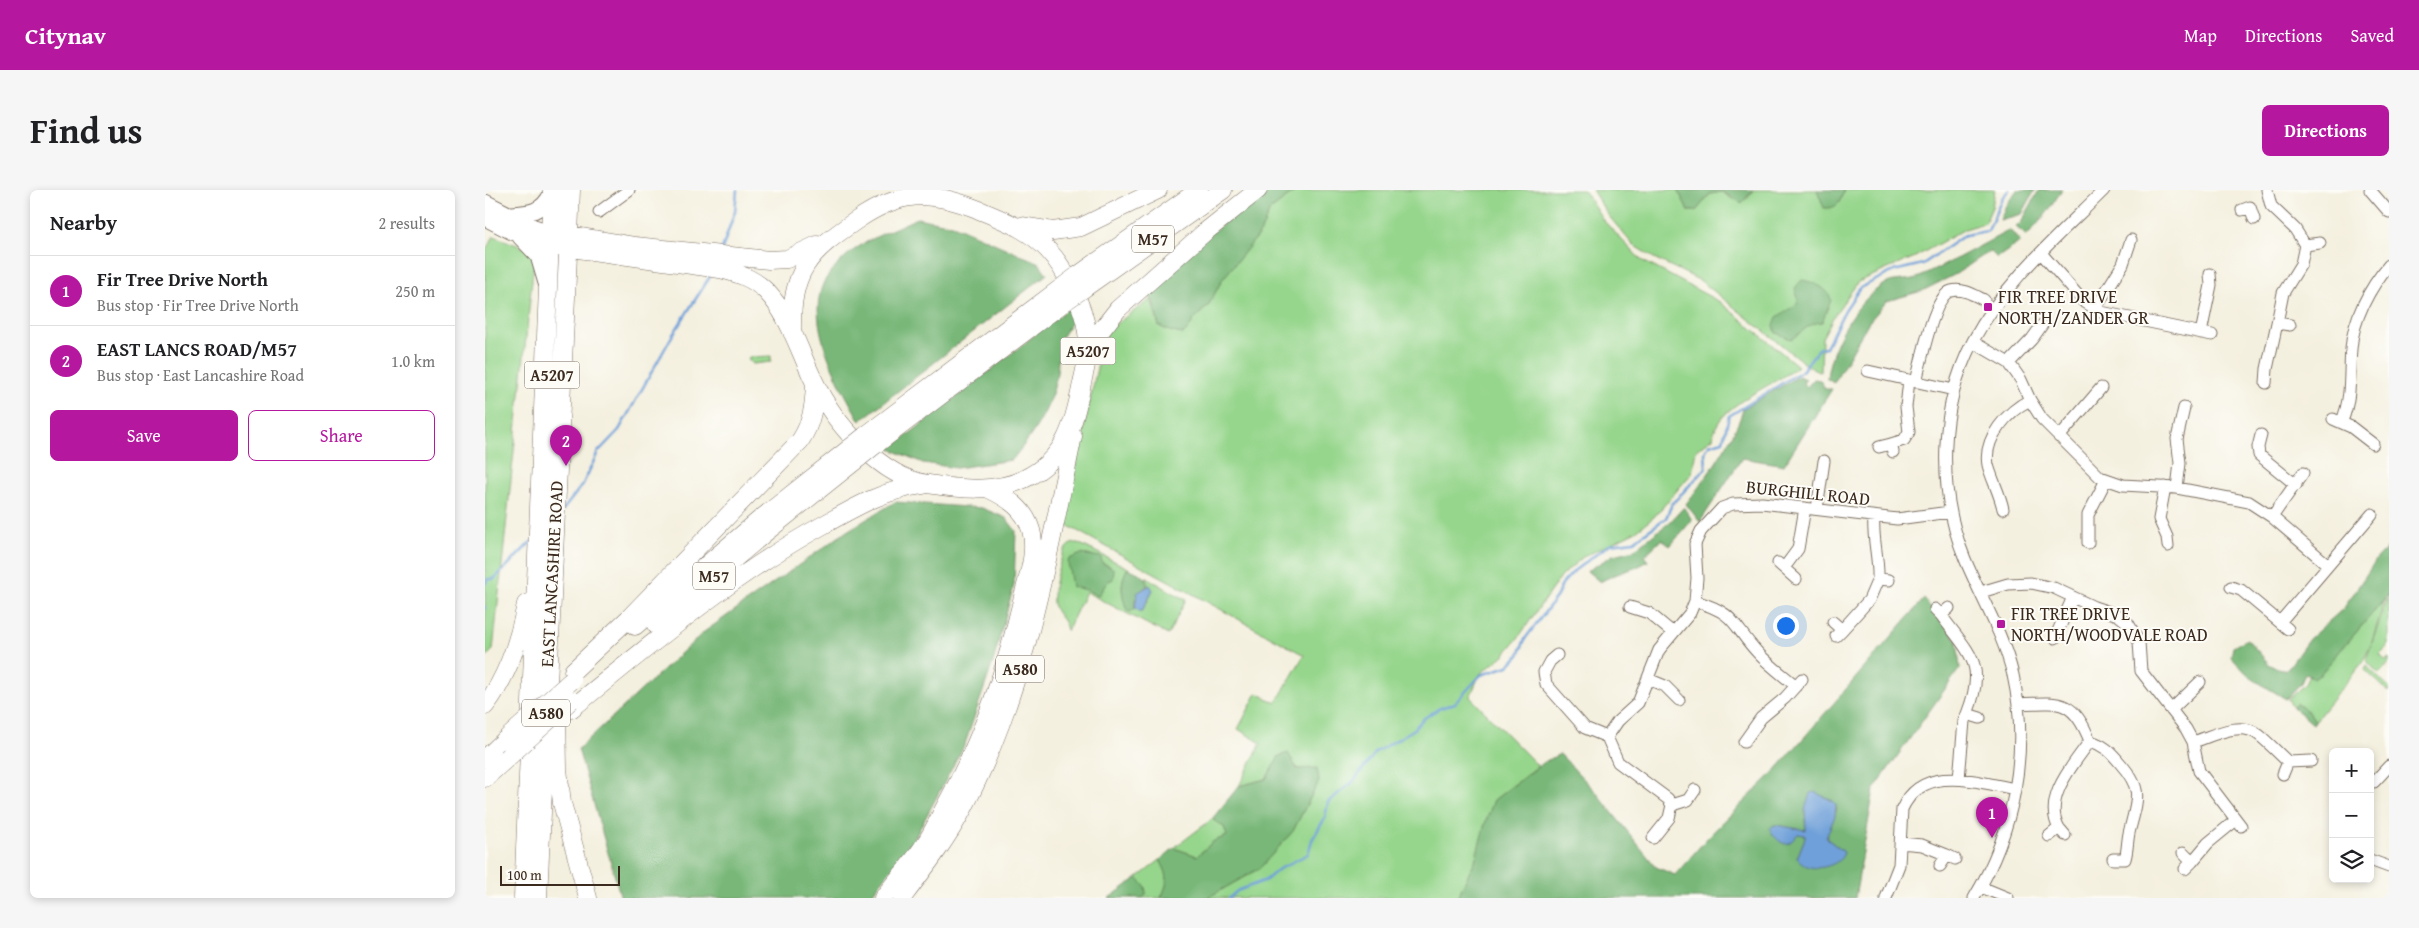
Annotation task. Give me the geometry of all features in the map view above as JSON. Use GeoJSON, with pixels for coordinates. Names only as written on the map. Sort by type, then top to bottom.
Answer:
{"type":"FeatureCollection","features":[{"type":"Feature","properties":{"kind":"highway","name":"EAST LANCASHIRE ROAD"},"geometry":{"type":"LineString","coordinates":[[547,506],[547,289],[571,190]]}},
{"type":"Feature","properties":{"kind":"highway"},"geometry":{"type":"LineString","coordinates":[[576,190],[578,220],[587,233],[595,240]]}},
{"type":"Feature","properties":{"kind":"highway"},"geometry":{"type":"LineString","coordinates":[[1015,225],[1053,231],[1081,227],[1158,190]]}},
{"type":"Feature","properties":{"kind":"highway","name":"M57"},"geometry":{"type":"LineString","coordinates":[[1080,283],[1199,190]]}},
{"type":"Feature","properties":{"kind":"highway","name":"M57"},"geometry":{"type":"LineString","coordinates":[[485,778],[870,441],[1064,294],[1223,190]]}},
{"type":"Feature","properties":{"kind":"highway"},"geometry":{"type":"LineString","coordinates":[[1088,357],[1099,333],[1118,309],[1205,232],[1258,190]]}},
{"type":"Feature","properties":{"kind":"highway","name":"EAST LANCASHIRE ROAD"},"geometry":{"type":"LineString","coordinates":[[523,898],[542,535],[547,506],[559,240],[555,191]]}},
{"type":"Feature","properties":{"kind":"highway","name":"A5207"},"geometry":{"type":"LineString","coordinates":[[559,240],[595,240],[717,262],[755,282],[777,306],[792,332],[815,385],[828,408],[874,458],[906,478],[926,484],[989,489],[1021,481],[1045,466],[1065,442],[1076,416],[1088,357],[1088,334],[1084,315],[1061,268],[1041,243],[1015,225],[958,196],[893,196],[824,242],[787,259],[717,262],[559,240]]}},
{"type":"Feature","properties":{"kind":"highway","name":"A5207"},"geometry":{"type":"LineString","coordinates":[[792,332],[794,296],[800,274],[814,252],[824,242]]}},
{"type":"Feature","properties":{"kind":"highway"},"geometry":{"type":"LineString","coordinates":[[573,676],[800,441],[808,429],[813,412],[815,385]]}},
{"type":"Feature","properties":{"kind":"highway","name":"A580"},"geometry":{"type":"LineString","coordinates":[[902,898],[931,860],[963,808],[986,761],[1017,678],[1050,550],[1076,416]]}},
{"type":"Feature","properties":{"kind":"highway","name":"M57"},"geometry":{"type":"LineString","coordinates":[[485,759],[573,676],[758,521],[855,453]]}},
{"type":"Feature","properties":{"kind":"highway"},"geometry":{"type":"LineString","coordinates":[[571,704],[697,607],[744,573],[799,538],[887,491],[926,484]]}},
{"type":"Feature","properties":{"kind":"highway","name":"A580"},"geometry":{"type":"LineString","coordinates":[[883,898],[924,846],[972,756],[990,714],[1014,632],[1030,565],[1033,537],[1028,522],[1019,508],[1006,497],[989,489]]}},
{"type":"Feature","properties":{"kind":"highway","name":"EAST LANCASHIRE ROAD"},"geometry":{"type":"LineString","coordinates":[[538,898],[552,564],[542,535]]}},
{"type":"Feature","properties":{"kind":"highway"},"geometry":{"type":"LineString","coordinates":[[485,706],[499,687],[511,663],[524,617],[542,535]]}},
{"type":"Feature","properties":{"kind":"highway"},"geometry":{"type":"LineString","coordinates":[[552,564],[557,622],[558,770],[569,833],[588,898]]}},
{"type":"Feature","properties":{"kind":"main road"},"geometry":{"type":"LineString","coordinates":[[508,224],[543,206],[555,191]]}},
{"type":"Feature","properties":{"kind":"main road","name":"A5207"},"geometry":{"type":"LineString","coordinates":[[485,202],[538,256],[547,289]]}},
{"type":"Feature","properties":{"kind":"main road","name":"A5207"},"geometry":{"type":"LineString","coordinates":[[485,218],[559,240]]}},
{"type":"Feature","properties":{"kind":"street"},"geometry":{"type":"LineString","coordinates":[[599,212],[629,190]]}},
{"type":"Feature","properties":{"kind":"street"},"geometry":{"type":"LineString","coordinates":[[1974,898],[2005,832],[2015,789],[2019,746],[2018,704],[2013,674],[1999,630],[1965,558],[1950,512],[1946,488],[1948,427],[1955,390],[1973,342],[2006,290],[2105,190]]}},
{"type":"Feature","properties":{"kind":"street"},"geometry":{"type":"LineString","coordinates":[[2370,190],[2389,212]]}},
{"type":"Feature","properties":{"kind":"street"},"geometry":{"type":"LineString","coordinates":[[2249,212],[2268,196],[2274,210],[2295,229],[2305,245],[2301,264],[2283,293],[2267,369],[2266,386]]}},
{"type":"Feature","properties":{"kind":"street"},"geometry":{"type":"LineString","coordinates":[[485,228],[508,224]]}},
{"type":"Feature","properties":{"kind":"street"},"geometry":{"type":"LineString","coordinates":[[2095,309],[2123,264],[2131,239]]}},
{"type":"Feature","properties":{"kind":"street"},"geometry":{"type":"LineString","coordinates":[[2305,245],[2320,243]]}},
{"type":"Feature","properties":{"kind":"street"},"geometry":{"type":"LineString","coordinates":[[2041,253],[2083,301],[2095,309],[2108,315],[2206,334],[2211,286],[2210,272]]}},
{"type":"Feature","properties":{"kind":"street"},"geometry":{"type":"LineString","coordinates":[[2375,445],[2338,420],[2350,392],[2351,347],[2362,307],[2389,265]]}},
{"type":"Feature","properties":{"kind":"street"},"geometry":{"type":"LineString","coordinates":[[1879,447],[1892,448],[1904,440],[1909,432],[1906,408],[1912,381],[1934,313],[1947,293],[1963,291],[1983,300]]}},
{"type":"Feature","properties":{"kind":"street"},"geometry":{"type":"LineString","coordinates":[[2009,363],[2032,339],[2043,323]]}},
{"type":"Feature","properties":{"kind":"street"},"geometry":{"type":"LineString","coordinates":[[2277,323],[2290,325]]}},
{"type":"Feature","properties":{"kind":"street"},"geometry":{"type":"LineString","coordinates":[[1973,342],[2009,363],[2021,380],[2030,400],[2042,419],[2094,473],[2106,480],[2132,486],[2177,488],[2241,498],[2258,506],[2328,565]]}},
{"type":"Feature","properties":{"kind":"street"},"geometry":{"type":"LineString","coordinates":[[1864,372],[1955,390]]}},
{"type":"Feature","properties":{"kind":"street"},"geometry":{"type":"LineString","coordinates":[[2059,437],[2102,388]]}},
{"type":"Feature","properties":{"kind":"street"},"geometry":{"type":"LineString","coordinates":[[2004,511],[1989,465],[1989,452],[2003,420],[2013,410],[2030,400]]}},
{"type":"Feature","properties":{"kind":"street"},"geometry":{"type":"LineString","coordinates":[[2177,488],[2179,463],[2177,439],[2185,406]]}},
{"type":"Feature","properties":{"kind":"street"},"geometry":{"type":"LineString","coordinates":[[2261,434],[2257,447],[2259,455],[2296,485]]}},
{"type":"Feature","properties":{"kind":"street"},"geometry":{"type":"LineString","coordinates":[[1796,579],[1781,566],[1798,549],[1811,509],[1823,461]]}},
{"type":"Feature","properties":{"kind":"street"},"geometry":{"type":"LineString","coordinates":[[2272,517],[2303,473]]}},
{"type":"Feature","properties":{"kind":"street"},"geometry":{"type":"LineString","coordinates":[[2088,545],[2088,515],[2106,480]]}},
{"type":"Feature","properties":{"kind":"street"},"geometry":{"type":"LineString","coordinates":[[2165,487],[2159,519],[2167,537],[2168,547]]}},
{"type":"Feature","properties":{"kind":"street","name":"BURGHILL ROAD"},"geometry":{"type":"LineString","coordinates":[[1607,737],[1618,721],[1638,702],[1659,650],[1687,619],[1695,601],[1697,578],[1695,544],[1701,531],[1717,512],[1727,505],[1741,503],[1910,519],[1950,512]]}},
{"type":"Feature","properties":{"kind":"street"},"geometry":{"type":"LineString","coordinates":[[2230,587],[2241,590],[2284,625],[2328,565],[2372,513]]}},
{"type":"Feature","properties":{"kind":"street"},"geometry":{"type":"LineString","coordinates":[[1833,622],[1839,633],[1869,600],[1884,579],[1873,539],[1873,517]]}},
{"type":"Feature","properties":{"kind":"street"},"geometry":{"type":"LineString","coordinates":[[1981,592],[2008,584],[2031,583],[2054,588],[2073,598],[2118,615],[2128,622],[2139,642],[2141,671],[2186,729],[2193,742],[2199,771],[2238,823],[2208,843],[2189,865],[2183,853]]}},
{"type":"Feature","properties":{"kind":"street"},"geometry":{"type":"LineString","coordinates":[[2053,640],[2073,598]]}},
{"type":"Feature","properties":{"kind":"street"},"geometry":{"type":"LineString","coordinates":[[1695,601],[1726,613],[1759,655],[1799,683],[1785,698],[1761,718],[1744,743]]}},
{"type":"Feature","properties":{"kind":"street"},"geometry":{"type":"LineString","coordinates":[[1628,604],[1649,613],[1673,633]]}},
{"type":"Feature","properties":{"kind":"street"},"geometry":{"type":"LineString","coordinates":[[1942,611],[1975,665],[1977,686],[1963,728],[1959,779]]}},
{"type":"Feature","properties":{"kind":"street"},"geometry":{"type":"LineString","coordinates":[[1559,654],[1550,661],[1544,672],[1546,684],[1585,728],[1607,737],[1615,759],[1668,799],[1672,805],[1669,818],[1648,838]]}},
{"type":"Feature","properties":{"kind":"street"},"geometry":{"type":"LineString","coordinates":[[1648,679],[1665,686],[1680,701]]}},
{"type":"Feature","properties":{"kind":"street"},"geometry":{"type":"LineString","coordinates":[[2171,710],[2200,682]]}},
{"type":"Feature","properties":{"kind":"street"},"geometry":{"type":"LineString","coordinates":[[2018,704],[2056,702],[2073,710],[2084,725],[2090,741]]}},
{"type":"Feature","properties":{"kind":"street"},"geometry":{"type":"LineString","coordinates":[[1967,714],[1980,718]]}},
{"type":"Feature","properties":{"kind":"street"},"geometry":{"type":"LineString","coordinates":[[2193,742],[2235,729],[2247,729],[2259,735],[2287,762],[2311,762]]}},
{"type":"Feature","properties":{"kind":"street"},"geometry":{"type":"LineString","coordinates":[[2049,836],[2062,832],[2054,816],[2059,786],[2090,741]]}},
{"type":"Feature","properties":{"kind":"street"},"geometry":{"type":"LineString","coordinates":[[2090,741],[2103,745],[2111,752],[2137,786],[2138,797],[2129,830],[2129,844],[2125,860],[2113,860]]}},
{"type":"Feature","properties":{"kind":"street"},"geometry":{"type":"LineString","coordinates":[[2283,774],[2287,762]]}},
{"type":"Feature","properties":{"kind":"street"},"geometry":{"type":"LineString","coordinates":[[2374,782],[2389,766]]}},
{"type":"Feature","properties":{"kind":"street"},"geometry":{"type":"LineString","coordinates":[[1886,898],[1897,872],[1900,819],[1906,800],[1912,793],[1934,780],[1959,779],[2015,789]]}},
{"type":"Feature","properties":{"kind":"street"},"geometry":{"type":"LineString","coordinates":[[1672,805],[1683,803],[1691,797],[1695,789]]}},
{"type":"Feature","properties":{"kind":"street"},"geometry":{"type":"LineString","coordinates":[[1900,843],[1923,846],[1951,857],[1941,866]]}},
{"type":"Feature","properties":{"kind":"street"},"geometry":{"type":"LineString","coordinates":[[2374,858],[2389,867]]}},
{"type":"Feature","properties":{"kind":"street"},"geometry":{"type":"LineString","coordinates":[[1981,886],[2008,898]]}},
{"type":"Feature","properties":{"kind":"green space"},"geometry":{"type":"Polygon","coordinates":[[[1264,190],[1297,190],[1270,210],[1260,233],[1222,280],[1208,306],[1195,318],[1187,331],[1183,334],[1172,332],[1159,326],[1153,301],[1144,288],[1264,190]]]}},
{"type":"Feature","properties":{"kind":"green space"},"geometry":{"type":"Polygon","coordinates":[[[1297,190],[1584,190],[1603,220],[1641,260],[1720,302],[1798,366],[1748,397],[1724,416],[1716,426],[1713,438],[1696,450],[1692,473],[1654,517],[1636,531],[1583,557],[1561,576],[1504,655],[1480,674],[1470,697],[1538,766],[1494,800],[1475,861],[1457,898],[1207,898],[1260,868],[1293,831],[1319,781],[1279,756],[1266,779],[1239,786],[1261,743],[1238,729],[1257,693],[1276,703],[1304,655],[1063,523],[1103,341],[1110,328],[1151,299],[1159,326],[1172,332],[1183,334],[1195,318],[1208,306],[1222,280],[1260,233],[1270,210],[1297,190]]]}},
{"type":"Feature","properties":{"kind":"green space"},"geometry":{"type":"Polygon","coordinates":[[[1592,190],[1678,190],[1688,211],[1696,211],[1710,194],[1722,192],[1732,199],[1748,198],[1753,190],[1817,190],[1839,203],[1844,190],[1995,190],[1992,207],[1985,223],[1965,229],[1915,257],[1858,282],[1835,314],[1822,338],[1821,372],[1808,366],[1701,281],[1654,258],[1633,245],[1608,215],[1592,190]]]}},
{"type":"Feature","properties":{"kind":"green space"},"geometry":{"type":"Polygon","coordinates":[[[1678,190],[1753,190],[1742,203],[1722,192],[1710,194],[1696,211],[1688,211],[1678,190]]]}},
{"type":"Feature","properties":{"kind":"green space"},"geometry":{"type":"Polygon","coordinates":[[[1817,190],[1844,190],[1838,204],[1824,208],[1817,190]]]}},
{"type":"Feature","properties":{"kind":"green space"},"geometry":{"type":"Polygon","coordinates":[[[2017,190],[2035,190],[2022,214],[2000,220],[2006,205],[2017,190]]]}},
{"type":"Feature","properties":{"kind":"green space"},"geometry":{"type":"Polygon","coordinates":[[[2039,190],[2062,190],[2046,214],[2027,236],[2016,227],[2021,223],[2039,190]]]}},
{"type":"Feature","properties":{"kind":"green space"},"geometry":{"type":"Polygon","coordinates":[[[917,218],[953,225],[1039,263],[1047,274],[860,421],[843,390],[827,354],[818,316],[819,298],[826,279],[849,254],[877,236],[917,218]]]}},
{"type":"Feature","properties":{"kind":"green space"},"geometry":{"type":"Polygon","coordinates":[[[2010,230],[2020,242],[1997,258],[1990,251],[1956,274],[1922,291],[1887,301],[1868,323],[1834,383],[1827,379],[1833,353],[1846,326],[1864,301],[1875,291],[1889,282],[1918,278],[2010,230]]]}},
{"type":"Feature","properties":{"kind":"green space"},"geometry":{"type":"Polygon","coordinates":[[[494,236],[535,252],[493,650],[485,658],[485,251],[494,236]]]}},
{"type":"Feature","properties":{"kind":"green space"},"geometry":{"type":"Polygon","coordinates":[[[1802,280],[1824,289],[1831,300],[1822,322],[1809,326],[1791,339],[1776,333],[1774,325],[1777,317],[1797,304],[1798,299],[1795,288],[1802,280]]]}},
{"type":"Feature","properties":{"kind":"green space"},"geometry":{"type":"Polygon","coordinates":[[[1069,308],[1071,320],[1061,340],[1052,394],[1044,414],[1032,434],[1012,460],[956,468],[923,463],[890,449],[1069,308]]]}},
{"type":"Feature","properties":{"kind":"green space"},"geometry":{"type":"Polygon","coordinates":[[[771,356],[771,362],[753,364],[748,360],[749,357],[771,356]]]}},
{"type":"Feature","properties":{"kind":"green space"},"geometry":{"type":"Polygon","coordinates":[[[1799,376],[1806,379],[1803,383],[1807,387],[1814,379],[1820,380],[1825,389],[1832,389],[1784,465],[1742,458],[1700,522],[1686,504],[1727,444],[1740,420],[1743,409],[1799,376]]]}},
{"type":"Feature","properties":{"kind":"green space"},"geometry":{"type":"Polygon","coordinates":[[[895,502],[982,508],[1006,518],[1016,531],[1014,585],[993,662],[965,744],[912,843],[869,898],[621,898],[578,749],[704,632],[847,531],[895,502]]]}},
{"type":"Feature","properties":{"kind":"green space"},"geometry":{"type":"Polygon","coordinates":[[[1684,507],[1692,520],[1670,546],[1662,539],[1644,556],[1648,561],[1600,582],[1587,571],[1613,555],[1634,550],[1670,522],[1684,507]]]}},
{"type":"Feature","properties":{"kind":"green space"},"geometry":{"type":"Polygon","coordinates":[[[1078,543],[1130,569],[1127,570],[1124,576],[1122,586],[1131,612],[1135,608],[1142,611],[1150,597],[1150,585],[1147,586],[1146,577],[1186,600],[1168,635],[1086,592],[1067,631],[1065,623],[1054,607],[1053,592],[1063,554],[1068,546],[1078,543]],[[1102,563],[1087,590],[1098,596],[1107,582],[1110,566],[1102,563]]]}},
{"type":"Feature","properties":{"kind":"green space"},"geometry":{"type":"Polygon","coordinates":[[[2389,546],[2389,594],[2321,673],[2314,678],[2305,674],[2301,683],[2286,699],[2251,678],[2231,657],[2233,647],[2247,639],[2270,665],[2286,671],[2309,639],[2344,608],[2378,557],[2389,546]]]}},
{"type":"Feature","properties":{"kind":"green space"},"geometry":{"type":"Polygon","coordinates":[[[1081,554],[1101,557],[1102,563],[1114,569],[1113,579],[1107,582],[1098,596],[1087,590],[1072,587],[1069,559],[1081,554]]]}},
{"type":"Feature","properties":{"kind":"green space"},"geometry":{"type":"Polygon","coordinates":[[[1127,569],[1142,575],[1147,583],[1147,586],[1138,595],[1135,601],[1135,608],[1131,612],[1127,611],[1122,590],[1124,574],[1127,569]]]}},
{"type":"Feature","properties":{"kind":"green space"},"geometry":{"type":"Polygon","coordinates":[[[2389,594],[2389,645],[2380,655],[2386,661],[2389,658],[2389,663],[2379,674],[2366,660],[2389,594]]]}},
{"type":"Feature","properties":{"kind":"green space"},"geometry":{"type":"Polygon","coordinates":[[[1924,599],[1957,640],[1960,668],[1874,789],[1855,898],[1457,898],[1475,861],[1494,800],[1546,761],[1560,754],[1595,791],[1656,867],[1675,875],[1710,835],[1775,771],[1924,599]],[[1814,792],[1810,794],[1805,820],[1806,831],[1775,825],[1770,828],[1773,835],[1789,843],[1798,834],[1805,835],[1797,858],[1810,866],[1816,867],[1822,867],[1833,862],[1844,852],[1826,838],[1837,809],[1833,801],[1814,792]]]}},
{"type":"Feature","properties":{"kind":"green space"},"geometry":{"type":"Polygon","coordinates":[[[2385,599],[2371,645],[2362,663],[2315,721],[2309,712],[2296,704],[2293,707],[2288,699],[2305,684],[2309,675],[2321,673],[2385,599]]]}},
{"type":"Feature","properties":{"kind":"green space"},"geometry":{"type":"Polygon","coordinates":[[[2367,666],[2389,688],[2389,692],[2365,670],[2367,666]]]}},
{"type":"Feature","properties":{"kind":"green space"},"geometry":{"type":"Polygon","coordinates":[[[2296,703],[2309,712],[2315,721],[2313,724],[2293,707],[2296,703]]]}},
{"type":"Feature","properties":{"kind":"green space"},"geometry":{"type":"Polygon","coordinates":[[[1288,753],[1297,769],[1317,768],[1319,781],[1293,831],[1260,868],[1207,898],[1161,898],[1167,879],[1160,860],[1174,848],[1197,856],[1214,841],[1227,836],[1224,827],[1212,819],[1239,786],[1266,779],[1279,756],[1288,753]]]}},
{"type":"Feature","properties":{"kind":"green space"},"geometry":{"type":"Polygon","coordinates":[[[1212,819],[1224,827],[1228,836],[1214,841],[1197,856],[1174,848],[1212,819]]]}},
{"type":"Feature","properties":{"kind":"green space"},"geometry":{"type":"Polygon","coordinates":[[[1160,860],[1167,879],[1161,898],[1142,898],[1146,894],[1145,886],[1137,878],[1160,860]]]}},
{"type":"Feature","properties":{"kind":"green space"},"geometry":{"type":"Polygon","coordinates":[[[1137,878],[1145,886],[1146,894],[1142,898],[1109,898],[1137,878]]]}},
{"type":"Feature","properties":{"kind":"water"},"geometry":{"type":"Polygon","coordinates":[[[1150,585],[1153,590],[1142,611],[1139,611],[1135,608],[1137,593],[1150,585]]]}},
{"type":"Feature","properties":{"kind":"water"},"geometry":{"type":"Polygon","coordinates":[[[1814,792],[1833,801],[1836,805],[1835,816],[1826,838],[1844,852],[1835,863],[1820,868],[1803,864],[1797,858],[1805,835],[1798,834],[1786,844],[1780,842],[1770,828],[1775,825],[1806,830],[1805,810],[1810,793],[1814,792]]]}},
{"type":"Feature","properties":{"kind":"waterway"},"geometry":{"type":"LineString","coordinates":[[722,249],[735,211],[737,190]]}},
{"type":"Feature","properties":{"kind":"waterway"},"geometry":{"type":"LineString","coordinates":[[1229,898],[1237,891],[1266,880],[1279,869],[1308,854],[1312,840],[1325,818],[1328,802],[1353,782],[1376,752],[1413,730],[1423,719],[1438,709],[1455,703],[1481,675],[1508,666],[1519,655],[1525,639],[1557,596],[1562,584],[1575,570],[1610,544],[1634,541],[1666,518],[1672,504],[1706,468],[1705,452],[1709,445],[1723,441],[1729,416],[1802,371],[1819,348],[1826,347],[1845,310],[1860,288],[1894,271],[1923,264],[1965,235],[1988,231],[2002,198],[2009,190]]}},
{"type":"Feature","properties":{"kind":"waterway"},"geometry":{"type":"LineString","coordinates":[[563,510],[583,484],[598,452],[619,430],[672,336],[711,275]]}},
{"type":"Feature","properties":{"kind":"waterway"},"geometry":{"type":"LineString","coordinates":[[485,584],[488,579],[494,579],[531,542]]}},
{"type":"Feature","properties":{"kind":"place","name":"FIR TREE DRIVE NORTH/ZANDER GR"},"geometry":{"type":"Point","coordinates":[1988,307]}},
{"type":"Feature","properties":{"kind":"place","name":"EAST LANCS ROAD/M57"},"geometry":{"type":"Point","coordinates":[566,466]}},
{"type":"Feature","properties":{"kind":"place","name":"FIR TREE DRIVE NORTH/WOODVALE ROAD"},"geometry":{"type":"Point","coordinates":[2001,624]}},
{"type":"Feature","properties":{"kind":"place","name":"Fir Tree Drive North"},"geometry":{"type":"Point","coordinates":[1992,838]}}]}
